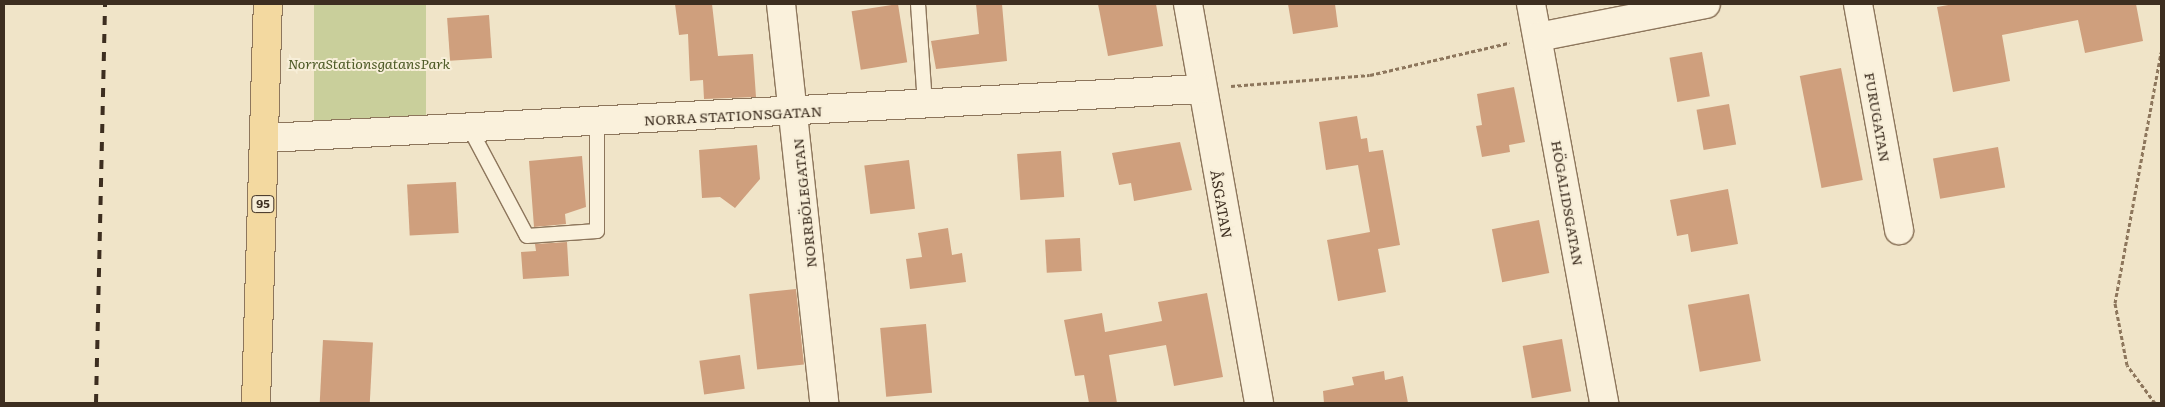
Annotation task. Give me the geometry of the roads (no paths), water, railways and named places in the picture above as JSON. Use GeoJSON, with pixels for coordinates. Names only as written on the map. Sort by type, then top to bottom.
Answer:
{"type":"FeatureCollection","features":[{"type":"Feature","properties":{"kind":"main road","name":"95"},"geometry":{"type":"LineString","coordinates":[[256,403],[266,138],[268,4]]}},
{"type":"Feature","properties":{"kind":"street","name":"NORRBÖLEGATAN"},"geometry":{"type":"LineString","coordinates":[[781,4],[796,113],[824,403]]}},
{"type":"Feature","properties":{"kind":"street","name":"ÅSGATAN"},"geometry":{"type":"LineString","coordinates":[[1188,4],[1201,89],[1259,403]]}},
{"type":"Feature","properties":{"kind":"street","name":"HÖGALIDSGATAN"},"geometry":{"type":"LineString","coordinates":[[1531,4],[1604,403]]}},
{"type":"Feature","properties":{"kind":"street"},"geometry":{"type":"LineString","coordinates":[[1538,37],[1706,4]]}},
{"type":"Feature","properties":{"kind":"street","name":"FURUGATAN"},"geometry":{"type":"LineString","coordinates":[[1858,4],[1899,230]]}},
{"type":"Feature","properties":{"kind":"street","name":"NORRA STATIONSGATAN"},"geometry":{"type":"LineString","coordinates":[[266,138],[796,113],[1201,89]]}},
{"type":"Feature","properties":{"kind":"lane"},"geometry":{"type":"LineString","coordinates":[[918,4],[925,105]]}},
{"type":"Feature","properties":{"kind":"lane"},"geometry":{"type":"LineString","coordinates":[[469,127],[527,236],[596,231],[597,121]]}},
{"type":"Feature","properties":{"kind":"railway"},"geometry":{"type":"LineString","coordinates":[[96,403],[105,4]]}},
{"type":"Feature","properties":{"kind":"park label","name":"NorraStationsgatansPark"},"geometry":{"type":"Point","coordinates":[369,63]}}]}
